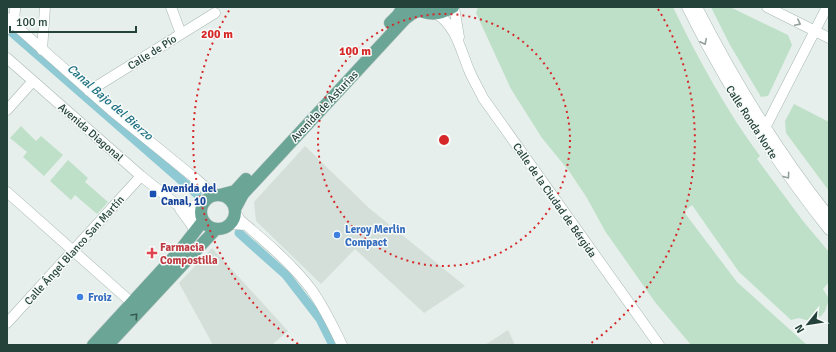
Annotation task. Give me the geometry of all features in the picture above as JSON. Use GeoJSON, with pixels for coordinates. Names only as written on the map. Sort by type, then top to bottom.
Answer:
{"type":"FeatureCollection","features":[{"type":"Feature","properties":{"kind":"main road","name":"Avenida de Asturias"},"geometry":{"type":"LineString","coordinates":[[211,198],[235,191],[398,15],[403,7]]}},
{"type":"Feature","properties":{"kind":"main road"},"geometry":{"type":"LineString","coordinates":[[417,9],[428,14],[437,14],[453,7]]}},
{"type":"Feature","properties":{"kind":"main road","name":"Avenida de Asturias"},"geometry":{"type":"LineString","coordinates":[[235,210],[243,194],[405,18],[417,9]]}},
{"type":"Feature","properties":{"kind":"main road"},"geometry":{"type":"LineString","coordinates":[[93,345],[195,232],[202,220],[201,210],[211,198],[230,200],[235,210],[235,218],[232,224],[223,229],[215,230],[202,220]]}},
{"type":"Feature","properties":{"kind":"main road"},"geometry":{"type":"LineString","coordinates":[[108,345],[215,230]]}},
{"type":"Feature","properties":{"kind":"street"},"geometry":{"type":"LineString","coordinates":[[15,7],[16,12],[9,23],[111,110],[196,179],[204,186],[211,198],[189,208],[176,204]]}},
{"type":"Feature","properties":{"kind":"street"},"geometry":{"type":"LineString","coordinates":[[42,50],[45,7]]}},
{"type":"Feature","properties":{"kind":"street"},"geometry":{"type":"LineString","coordinates":[[171,7],[181,34]]}},
{"type":"Feature","properties":{"kind":"street","name":"Calle de la Ciudad de Bérgida"},"geometry":{"type":"LineString","coordinates":[[453,7],[461,49]]}},
{"type":"Feature","properties":{"kind":"street","name":"Calle Ronda Norte"},"geometry":{"type":"LineString","coordinates":[[687,7],[708,50],[742,108],[777,162],[829,230]]}},
{"type":"Feature","properties":{"kind":"street","name":"Calle Ronda Norte"},"geometry":{"type":"LineString","coordinates":[[697,7],[730,70],[765,128],[788,162],[829,216]]}},
{"type":"Feature","properties":{"kind":"street"},"geometry":{"type":"LineString","coordinates":[[767,7],[829,38]]}},
{"type":"Feature","properties":{"kind":"street"},"geometry":{"type":"LineString","coordinates":[[765,128],[827,7]]}},
{"type":"Feature","properties":{"kind":"street","name":"Calle de Pío"},"geometry":{"type":"LineString","coordinates":[[89,91],[215,13]]}},
{"type":"Feature","properties":{"kind":"street","name":"Calle de la Ciudad de Bérgida"},"geometry":{"type":"LineString","coordinates":[[437,14],[448,23],[456,37],[470,72],[483,98],[659,345]]}},
{"type":"Feature","properties":{"kind":"street","name":"Avenida Diagonal"},"geometry":{"type":"LineString","coordinates":[[7,58],[141,176],[176,204],[202,220]]}},
{"type":"Feature","properties":{"kind":"street"},"geometry":{"type":"LineString","coordinates":[[7,110],[33,81]]}},
{"type":"Feature","properties":{"kind":"street","name":"Calle Ángel Blanco San Martín"},"geometry":{"type":"LineString","coordinates":[[7,323],[141,176]]}},
{"type":"Feature","properties":{"kind":"street"},"geometry":{"type":"LineString","coordinates":[[7,192],[132,303]]}},
{"type":"Feature","properties":{"kind":"street","name":"Avenida Diagonal"},"geometry":{"type":"LineString","coordinates":[[176,204],[195,232]]}},
{"type":"Feature","properties":{"kind":"street"},"geometry":{"type":"LineString","coordinates":[[235,210],[240,220],[292,267],[310,289],[326,313],[342,345]]}},
{"type":"Feature","properties":{"kind":"street"},"geometry":{"type":"LineString","coordinates":[[232,224],[246,225]]}},
{"type":"Feature","properties":{"kind":"shaded area","name":"Leroy Merlin Compact"},"geometry":{"type":"Polygon","coordinates":[[[305,146],[369,208],[465,286],[424,313],[355,249],[321,284],[256,221],[254,202],[305,146]]]}},
{"type":"Feature","properties":{"kind":"shaded area"},"geometry":{"type":"Polygon","coordinates":[[[212,248],[288,331],[273,345],[213,345],[179,283],[212,248]]]}},
{"type":"Feature","properties":{"kind":"shaded area"},"geometry":{"type":"Polygon","coordinates":[[[508,330],[515,345],[485,345],[508,330]]]}},
{"type":"Feature","properties":{"kind":"green space"},"geometry":{"type":"Polygon","coordinates":[[[478,7],[673,7],[713,84],[760,156],[757,159],[803,221],[829,252],[829,282],[823,289],[829,299],[825,311],[821,316],[809,321],[799,318],[791,320],[739,272],[692,205],[684,212],[737,282],[807,345],[691,345],[655,302],[605,231],[587,198],[569,171],[542,138],[511,89],[476,13],[478,7]]]}},
{"type":"Feature","properties":{"kind":"green space"},"geometry":{"type":"Polygon","coordinates":[[[711,7],[730,7],[788,35],[792,45],[768,96],[761,97],[730,45],[711,7]]]}},
{"type":"Feature","properties":{"kind":"green space"},"geometry":{"type":"Polygon","coordinates":[[[794,104],[829,122],[829,191],[786,133],[785,121],[794,104]]]}},
{"type":"Feature","properties":{"kind":"green space"},"geometry":{"type":"Polygon","coordinates":[[[21,126],[36,141],[41,136],[63,155],[44,176],[23,157],[27,152],[10,138],[21,126]]]}},
{"type":"Feature","properties":{"kind":"green space"},"geometry":{"type":"Polygon","coordinates":[[[68,160],[88,178],[85,182],[108,202],[97,214],[75,195],[71,200],[50,181],[68,160]]]}},
{"type":"Feature","properties":{"kind":"waterway","name":"Canal Bajo del Bierzo"},"geometry":{"type":"LineString","coordinates":[[7,28],[197,194]]}},
{"type":"Feature","properties":{"kind":"waterway","name":"Canal Bajo del Bierzo"},"geometry":{"type":"LineString","coordinates":[[239,233],[286,275],[320,319],[333,345]]}},
{"type":"Feature","properties":{"kind":"place","name":"Avenida del Canal, 10"},"geometry":{"type":"Point","coordinates":[153,194]}},
{"type":"Feature","properties":{"kind":"place","name":"Leroy Merlin Compact"},"geometry":{"type":"Point","coordinates":[337,235]}},
{"type":"Feature","properties":{"kind":"place","name":"Farmacia Compostilla"},"geometry":{"type":"Point","coordinates":[152,253]}},
{"type":"Feature","properties":{"kind":"place","name":"Froiz"},"geometry":{"type":"Point","coordinates":[80,297]}}]}
